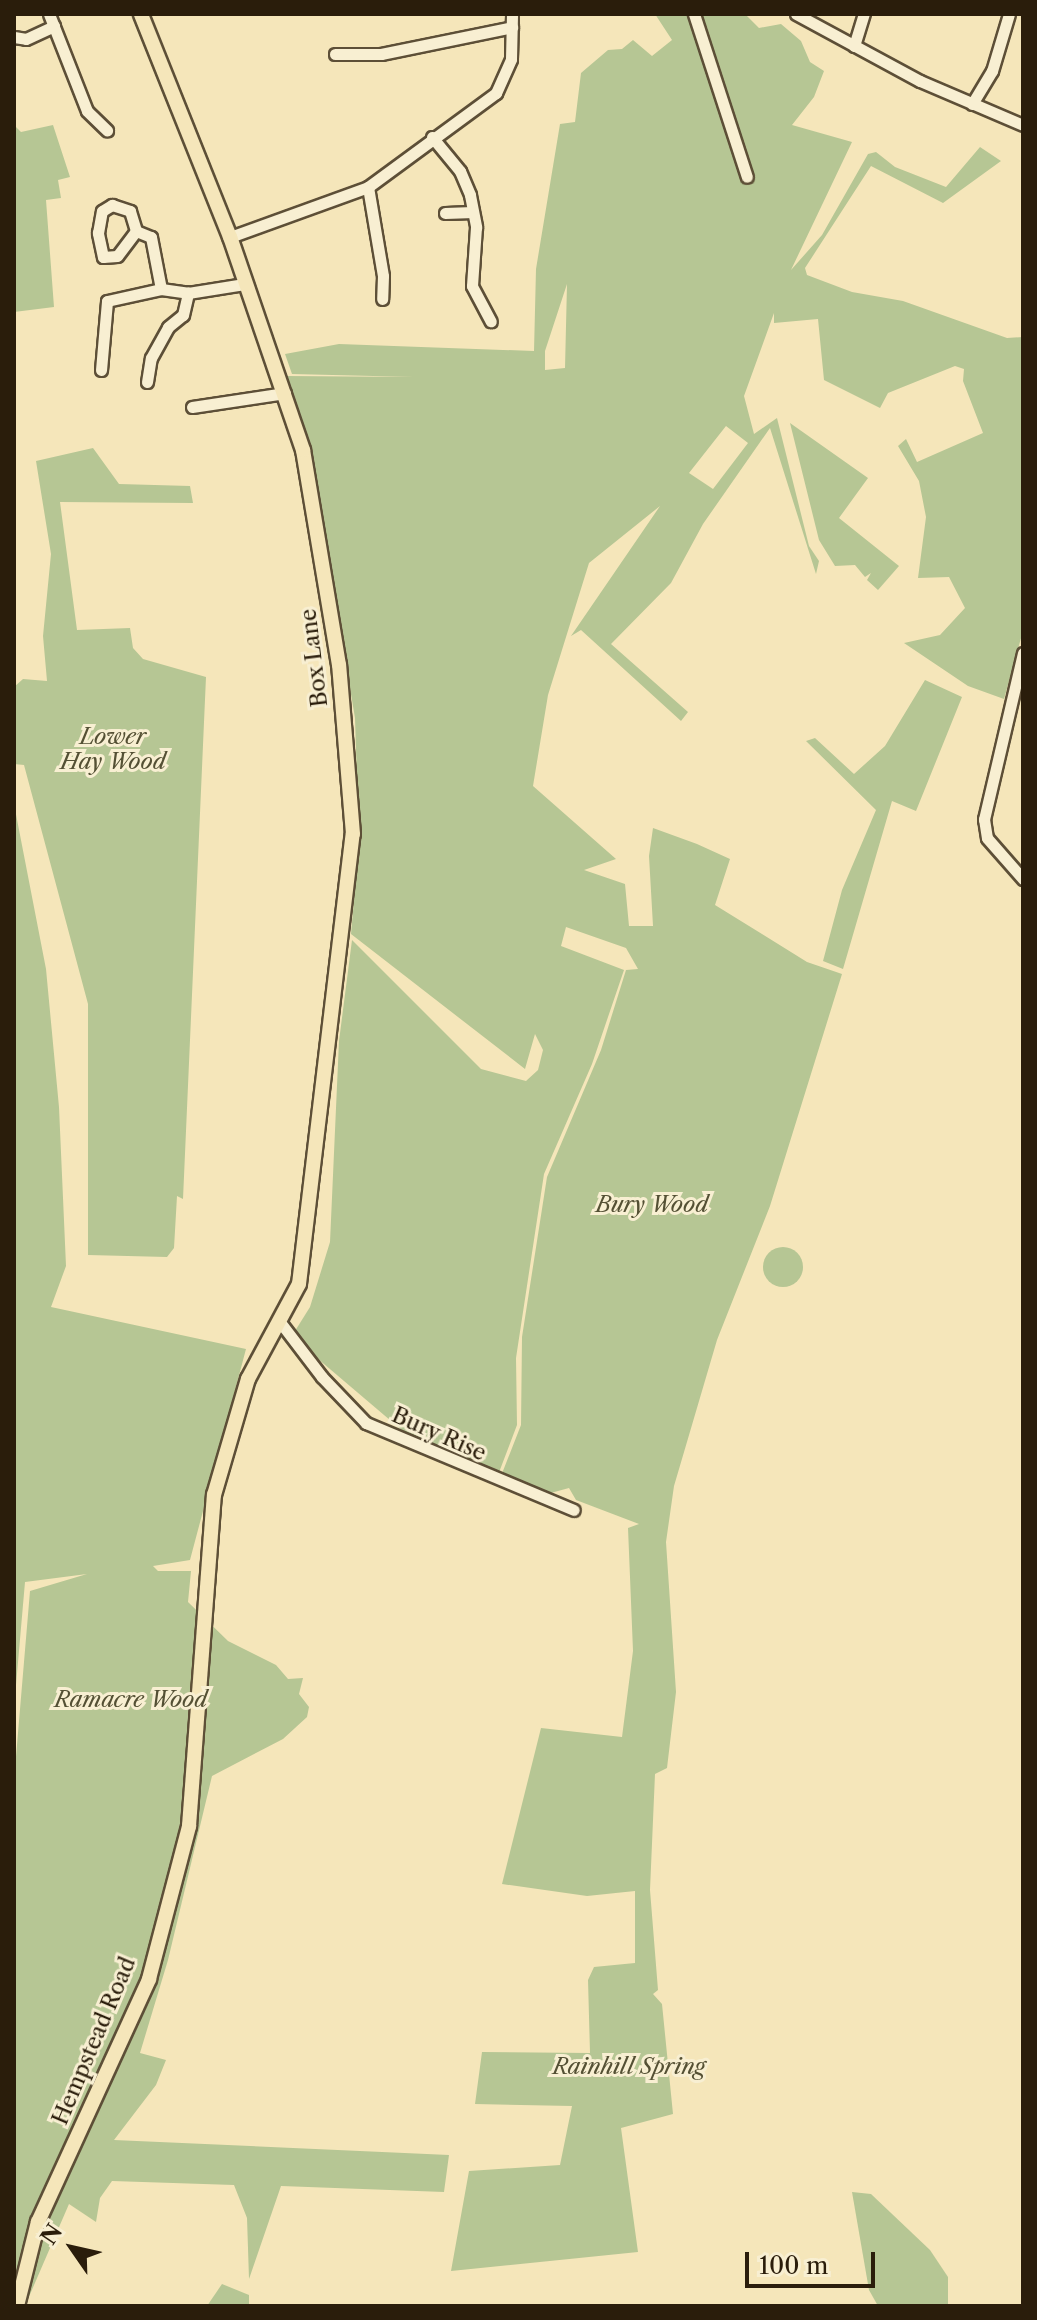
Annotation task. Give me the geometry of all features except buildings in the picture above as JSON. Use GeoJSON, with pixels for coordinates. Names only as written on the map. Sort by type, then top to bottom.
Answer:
{"type":"FeatureCollection","features":[{"type":"Feature","properties":{"kind":"main road","name":"Box Lane"},"geometry":{"type":"LineString","coordinates":[[141,14],[230,237],[303,450],[319,530],[339,665],[353,834],[299,1284],[280,1322]]}},
{"type":"Feature","properties":{"kind":"main road","name":"Hempstead Road"},"geometry":{"type":"LineString","coordinates":[[17,2306],[38,2222],[153,1964],[189,1826],[214,1495],[248,1379],[280,1322]]}},
{"type":"Feature","properties":{"kind":"street"},"geometry":{"type":"LineString","coordinates":[[230,237],[368,187],[432,137],[496,93],[511,59],[512,14]]}},
{"type":"Feature","properties":{"kind":"street"},"geometry":{"type":"LineString","coordinates":[[694,14],[747,177]]}},
{"type":"Feature","properties":{"kind":"street"},"geometry":{"type":"LineString","coordinates":[[796,14],[972,104],[1023,125]]}},
{"type":"Feature","properties":{"kind":"street"},"geometry":{"type":"LineString","coordinates":[[854,46],[864,14]]}},
{"type":"Feature","properties":{"kind":"street"},"geometry":{"type":"LineString","coordinates":[[972,104],[992,71],[1009,14]]}},
{"type":"Feature","properties":{"kind":"street"},"geometry":{"type":"LineString","coordinates":[[14,37],[26,39],[51,20],[87,111],[107,130]]}},
{"type":"Feature","properties":{"kind":"street"},"geometry":{"type":"LineString","coordinates":[[335,54],[381,54],[512,27]]}},
{"type":"Feature","properties":{"kind":"street"},"geometry":{"type":"LineString","coordinates":[[432,137],[460,171],[473,212],[472,286],[491,321]]}},
{"type":"Feature","properties":{"kind":"street"},"geometry":{"type":"LineString","coordinates":[[368,187],[383,276],[382,299]]}},
{"type":"Feature","properties":{"kind":"street"},"geometry":{"type":"LineString","coordinates":[[112,205],[130,211],[136,231],[117,256],[103,257],[98,233],[102,211],[112,205]]}},
{"type":"Feature","properties":{"kind":"street"},"geometry":{"type":"LineString","coordinates":[[445,213],[473,212]]}},
{"type":"Feature","properties":{"kind":"street"},"geometry":{"type":"LineString","coordinates":[[136,231],[151,237],[161,289]]}},
{"type":"Feature","properties":{"kind":"street"},"geometry":{"type":"LineString","coordinates":[[101,370],[107,301],[161,289],[188,293],[244,284]]}},
{"type":"Feature","properties":{"kind":"street"},"geometry":{"type":"LineString","coordinates":[[147,382],[151,358],[168,327],[183,315],[188,293]]}},
{"type":"Feature","properties":{"kind":"street"},"geometry":{"type":"LineString","coordinates":[[192,407],[285,393]]}},
{"type":"Feature","properties":{"kind":"street"},"geometry":{"type":"LineString","coordinates":[[1023,653],[984,819],[987,838],[1023,879]]}},
{"type":"Feature","properties":{"kind":"street","name":"Bury Rise"},"geometry":{"type":"LineString","coordinates":[[280,1322],[322,1377],[366,1423],[574,1510]]}},
{"type":"Feature","properties":{"kind":"green space"},"geometry":{"type":"Polygon","coordinates":[[[655,14],[745,14],[759,28],[781,24],[801,41],[810,62],[824,71],[814,97],[792,125],[852,142],[791,270],[822,235],[868,154],[876,152],[895,167],[946,187],[980,147],[1001,161],[943,203],[871,166],[805,268],[807,275],[852,292],[903,301],[1007,338],[1023,337],[1023,631],[1004,699],[968,686],[904,643],[940,635],[965,608],[949,577],[918,578],[926,517],[919,481],[898,446],[906,439],[917,462],[983,433],[963,381],[964,369],[955,366],[888,393],[880,408],[824,380],[818,319],[774,323],[774,313],[744,396],[754,434],[777,418],[809,546],[819,561],[816,574],[770,428],[703,524],[671,583],[611,644],[688,712],[681,721],[581,630],[571,636],[660,506],[589,563],[548,695],[533,786],[616,859],[584,870],[625,884],[629,926],[653,926],[649,856],[653,828],[697,844],[730,859],[715,905],[807,962],[842,974],[770,1206],[717,1340],[674,1486],[666,1542],[676,1692],[667,1768],[655,1774],[650,1890],[658,1990],[653,1994],[662,2004],[673,2114],[621,2128],[638,2252],[451,2271],[469,2171],[560,2165],[572,2106],[475,2104],[482,2052],[590,2053],[588,1980],[594,1967],[635,1963],[635,1891],[587,1896],[502,1884],[541,1728],[622,1737],[633,1651],[628,1528],[639,1524],[576,1500],[569,1488],[547,1494],[501,1476],[521,1425],[522,1337],[547,1177],[601,1050],[626,970],[638,969],[626,948],[566,927],[561,946],[624,970],[592,1064],[544,1174],[516,1358],[517,1425],[498,1475],[404,1432],[304,1347],[295,1331],[310,1307],[330,1242],[339,1041],[352,940],[481,1069],[526,1081],[538,1070],[543,1050],[535,1034],[525,1069],[351,934],[359,843],[355,718],[314,473],[286,376],[414,377],[292,374],[285,354],[339,344],[534,351],[536,269],[560,124],[575,122],[581,73],[608,50],[622,49],[633,40],[652,56],[672,40],[655,14]],[[567,284],[545,351],[545,370],[565,368],[567,284]],[[726,426],[689,473],[713,489],[748,443],[726,426]]]}},
{"type":"Feature","properties":{"kind":"green space"},"geometry":{"type":"Polygon","coordinates":[[[14,125],[21,132],[53,125],[70,177],[58,180],[61,198],[46,200],[54,307],[14,312],[14,125]]]}},
{"type":"Feature","properties":{"kind":"green space"},"geometry":{"type":"Polygon","coordinates":[[[790,423],[868,478],[839,518],[899,566],[878,590],[867,580],[871,573],[865,577],[855,565],[835,566],[819,540],[790,423]]]}},
{"type":"Feature","properties":{"kind":"green space","name":"Lower Hay Wood"},"geometry":{"type":"Polygon","coordinates":[[[93,448],[119,484],[190,486],[193,503],[60,502],[77,630],[130,628],[133,648],[143,659],[206,677],[183,1199],[177,1196],[174,1248],[167,1257],[88,1255],[88,1004],[24,765],[14,764],[14,687],[23,679],[47,681],[43,636],[51,554],[36,461],[93,448]]]}},
{"type":"Feature","properties":{"kind":"green space"},"geometry":{"type":"Polygon","coordinates":[[[925,680],[962,697],[916,811],[892,801],[843,969],[823,961],[842,890],[876,810],[806,741],[815,738],[854,774],[885,746],[925,680]]]}},
{"type":"Feature","properties":{"kind":"green space","name":"Ramacre Wood"},"geometry":{"type":"Polygon","coordinates":[[[14,804],[46,969],[59,1107],[66,1266],[51,1307],[246,1349],[190,1560],[153,1566],[158,1571],[191,1571],[188,1602],[228,1641],[276,1665],[288,1679],[303,1678],[299,1694],[309,1707],[307,1717],[283,1739],[212,1776],[168,1960],[140,2053],[166,2060],[156,2085],[114,2140],[449,2155],[444,2192],[281,2186],[249,2279],[247,2218],[234,2185],[112,2181],[100,2198],[96,2222],[69,2204],[25,2306],[14,2306],[14,1780],[30,1591],[87,1574],[25,1582],[14,1708],[14,804]]]}},
{"type":"Feature","properties":{"kind":"green space"},"geometry":{"type":"Polygon","coordinates":[[[783,1247],[797,1253],[803,1267],[797,1281],[783,1287],[769,1281],[763,1267],[769,1253],[783,1247]]]}},
{"type":"Feature","properties":{"kind":"green space"},"geometry":{"type":"Polygon","coordinates":[[[852,2192],[871,2194],[930,2250],[948,2277],[948,2306],[878,2306],[869,2290],[852,2192]]]}},
{"type":"Feature","properties":{"kind":"green space"},"geometry":{"type":"Polygon","coordinates":[[[222,2284],[249,2295],[249,2306],[207,2306],[222,2284]]]}},
{"type":"Feature","properties":{"kind":"park label","name":"Bury Wood"},"geometry":{"type":"Point","coordinates":[652,1205]}},
{"type":"Feature","properties":{"kind":"park label","name":"Rainhill Spring"},"geometry":{"type":"Point","coordinates":[629,2067]}}]}
